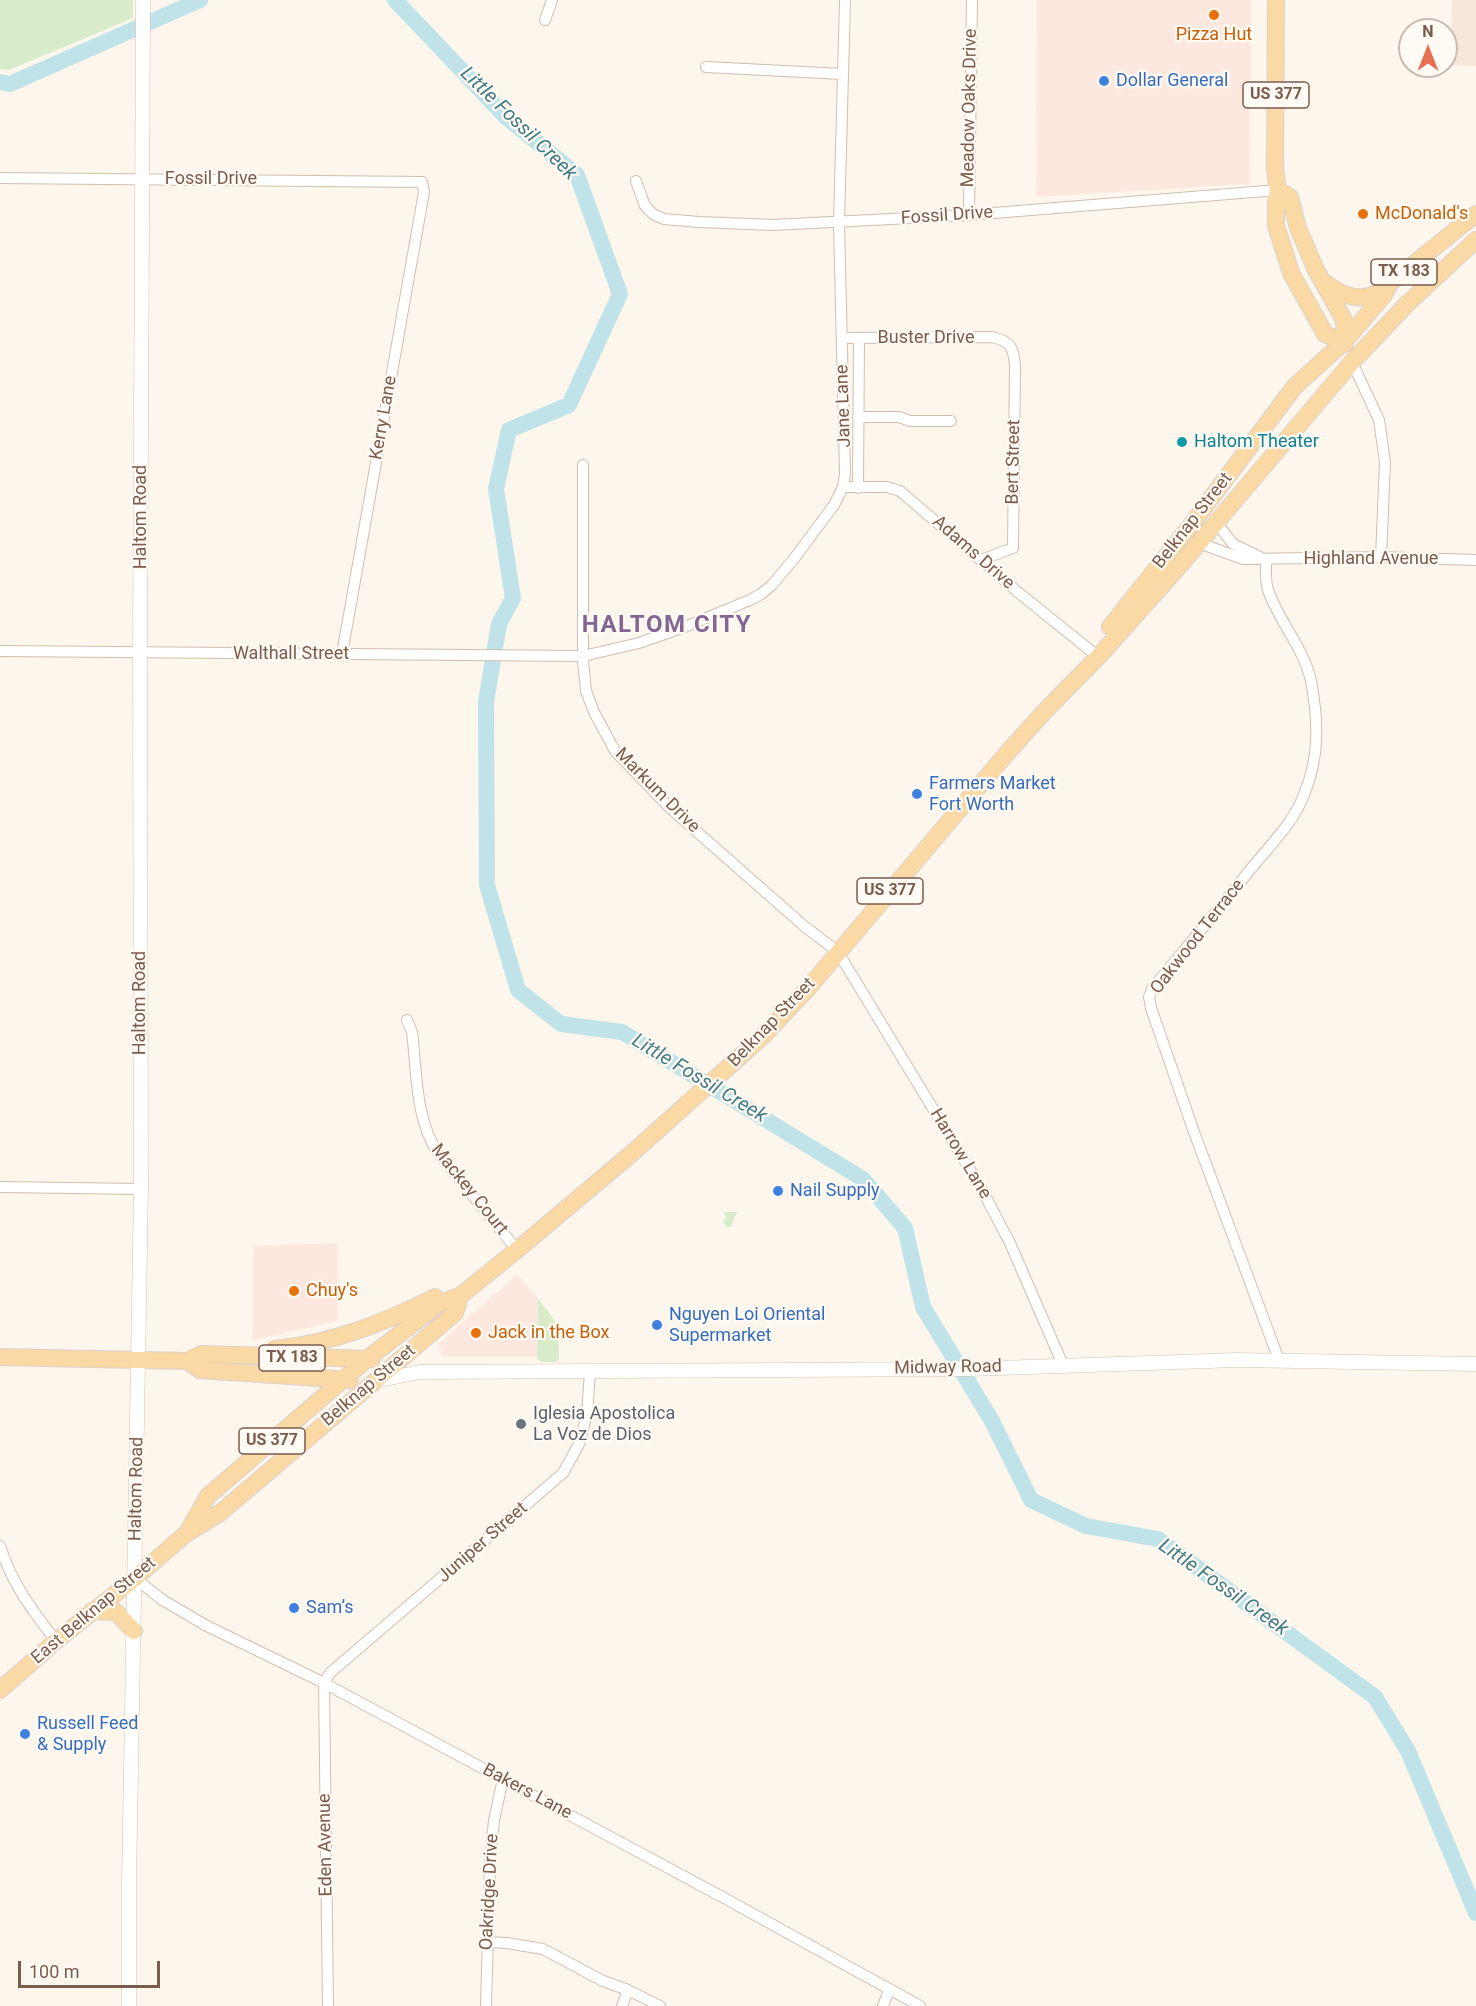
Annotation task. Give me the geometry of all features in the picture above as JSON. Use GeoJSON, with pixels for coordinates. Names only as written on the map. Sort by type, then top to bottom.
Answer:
{"type":"FeatureCollection","features":[{"type":"Feature","properties":{"kind":"main road","name":"Haltom Road"},"geometry":{"type":"LineString","coordinates":[[129,2006],[141,1189],[140,653],[143,0]]}},
{"type":"Feature","properties":{"kind":"main road","name":"US 377"},"geometry":{"type":"LineString","coordinates":[[1276,0],[1275,170],[1278,190],[1276,225],[1291,273],[1325,334],[1344,342]]}},
{"type":"Feature","properties":{"kind":"main road","name":"US 377"},"geometry":{"type":"LineString","coordinates":[[1278,190],[1290,197],[1298,228],[1321,280],[1344,320],[1344,342],[1352,362]]}},
{"type":"Feature","properties":{"kind":"main road","name":"Belknap Street"},"geometry":{"type":"LineString","coordinates":[[187,1533],[208,1496],[367,1359],[440,1303],[460,1296],[517,1250],[687,1105],[763,1036],[810,986],[1045,711],[1194,521],[1295,386],[1344,342],[1384,295],[1390,283],[1476,214]]}},
{"type":"Feature","properties":{"kind":"main road","name":"Belknap Street"},"geometry":{"type":"LineString","coordinates":[[1045,711],[1101,654],[1199,543],[1352,362],[1407,304],[1476,240]]}},
{"type":"Feature","properties":{"kind":"main road"},"geometry":{"type":"LineString","coordinates":[[1321,280],[1339,293],[1352,297],[1374,295],[1390,283]]}},
{"type":"Feature","properties":{"kind":"main road"},"geometry":{"type":"LineString","coordinates":[[216,1355],[295,1347],[348,1334],[392,1318],[490,1272]]}},
{"type":"Feature","properties":{"kind":"main road","name":"Belknap Street"},"geometry":{"type":"LineString","coordinates":[[187,1533],[220,1513],[455,1313],[460,1296]]}},
{"type":"Feature","properties":{"kind":"main road","name":"TX 183"},"geometry":{"type":"LineString","coordinates":[[0,1357],[187,1361],[201,1354],[398,1360]]}},
{"type":"Feature","properties":{"kind":"main road"},"geometry":{"type":"LineString","coordinates":[[285,1358],[292,1376],[313,1380],[319,1385],[320,1401]]}},
{"type":"Feature","properties":{"kind":"main road","name":"Midway Road"},"geometry":{"type":"LineString","coordinates":[[398,1360],[420,1372]]}},
{"type":"Feature","properties":{"kind":"main road","name":"Midway Road"},"geometry":{"type":"LineString","coordinates":[[374,1381],[420,1372],[934,1369],[1163,1361],[1279,1360],[1476,1364]]}},
{"type":"Feature","properties":{"kind":"main road","name":"TX 183"},"geometry":{"type":"LineString","coordinates":[[187,1361],[200,1370],[374,1381]]}},
{"type":"Feature","properties":{"kind":"main road","name":"East Belknap Street"},"geometry":{"type":"LineString","coordinates":[[0,1690],[187,1533]]}},
{"type":"Feature","properties":{"kind":"main road"},"geometry":{"type":"LineString","coordinates":[[92,1611],[116,1612],[134,1631]]}},
{"type":"Feature","properties":{"kind":"street"},"geometry":{"type":"LineString","coordinates":[[546,20],[552,0]]}},
{"type":"Feature","properties":{"kind":"street","name":"Jane Lane"},"geometry":{"type":"LineString","coordinates":[[583,656],[639,643],[698,622],[761,594],[794,560],[834,505],[843,487],[851,338],[839,223],[844,0]]}},
{"type":"Feature","properties":{"kind":"street","name":"Meadow Oaks Drive"},"geometry":{"type":"LineString","coordinates":[[969,215],[972,0]]}},
{"type":"Feature","properties":{"kind":"street"},"geometry":{"type":"LineString","coordinates":[[706,66],[843,74]]}},
{"type":"Feature","properties":{"kind":"street","name":"Fossil Drive"},"geometry":{"type":"LineString","coordinates":[[0,178],[422,182]]}},
{"type":"Feature","properties":{"kind":"street","name":"Fossil Drive"},"geometry":{"type":"LineString","coordinates":[[636,181],[645,206],[653,214],[664,219],[773,225],[969,215],[1278,190]]}},
{"type":"Feature","properties":{"kind":"street","name":"Kerry Lane"},"geometry":{"type":"LineString","coordinates":[[342,654],[424,192],[422,182]]}},
{"type":"Feature","properties":{"kind":"street"},"geometry":{"type":"LineString","coordinates":[[851,338],[858,417],[857,484]]}},
{"type":"Feature","properties":{"kind":"street","name":"Buster Drive"},"geometry":{"type":"LineString","coordinates":[[851,338],[992,338],[1002,339],[1008,344]]}},
{"type":"Feature","properties":{"kind":"street","name":"Bert Street"},"geometry":{"type":"LineString","coordinates":[[981,560],[1013,548],[1015,367],[1012,349],[1008,344]]}},
{"type":"Feature","properties":{"kind":"street"},"geometry":{"type":"LineString","coordinates":[[1352,362],[1379,420],[1381,430],[1385,462],[1381,557]]}},
{"type":"Feature","properties":{"kind":"street"},"geometry":{"type":"LineString","coordinates":[[858,417],[899,417],[910,422],[951,422]]}},
{"type":"Feature","properties":{"kind":"street","name":"Markum Drive"},"geometry":{"type":"LineString","coordinates":[[583,465],[583,656],[586,691],[594,712],[615,751],[670,808],[804,926],[838,952]]}},
{"type":"Feature","properties":{"kind":"street","name":"Adams Drive"},"geometry":{"type":"LineString","coordinates":[[843,487],[857,484],[887,487],[900,491],[1092,651]]}},
{"type":"Feature","properties":{"kind":"street"},"geometry":{"type":"LineString","coordinates":[[1216,522],[1233,544],[1266,559]]}},
{"type":"Feature","properties":{"kind":"street"},"geometry":{"type":"LineString","coordinates":[[1199,543],[1243,559],[1266,559]]}},
{"type":"Feature","properties":{"kind":"street","name":"Highland Avenue"},"geometry":{"type":"LineString","coordinates":[[1266,559],[1381,557],[1476,560]]}},
{"type":"Feature","properties":{"kind":"street","name":"Oakwood Terrace"},"geometry":{"type":"LineString","coordinates":[[1266,559],[1267,588],[1309,673],[1317,711],[1314,765],[1305,794],[1285,829],[1152,989],[1149,997],[1194,1132],[1279,1360]]}},
{"type":"Feature","properties":{"kind":"street","name":"Walthall Street"},"geometry":{"type":"LineString","coordinates":[[0,651],[583,656]]}},
{"type":"Feature","properties":{"kind":"street","name":"Harrow Lane"},"geometry":{"type":"LineString","coordinates":[[838,952],[981,1188],[1010,1243],[1063,1365]]}},
{"type":"Feature","properties":{"kind":"street","name":"Mackey Court"},"geometry":{"type":"LineString","coordinates":[[407,1020],[412,1032],[421,1110],[428,1139],[517,1250]]}},
{"type":"Feature","properties":{"kind":"street"},"geometry":{"type":"LineString","coordinates":[[0,1187],[141,1189]]}},
{"type":"Feature","properties":{"kind":"street","name":"Juniper Street"},"geometry":{"type":"LineString","coordinates":[[324,1683],[330,1673],[563,1473],[579,1444],[587,1415],[590,1372]]}},
{"type":"Feature","properties":{"kind":"street"},"geometry":{"type":"LineString","coordinates":[[0,1546],[8,1569],[26,1603],[56,1641]]}},
{"type":"Feature","properties":{"kind":"street","name":"Bakers Lane"},"geometry":{"type":"LineString","coordinates":[[135,1578],[161,1599],[205,1625],[324,1683],[920,2006]]}},
{"type":"Feature","properties":{"kind":"street","name":"Eden Avenue"},"geometry":{"type":"LineString","coordinates":[[324,1683],[328,2006]]}},
{"type":"Feature","properties":{"kind":"street","name":"Oakridge Drive"},"geometry":{"type":"LineString","coordinates":[[486,2006],[490,1861],[494,1820],[503,1779]]}},
{"type":"Feature","properties":{"kind":"street"},"geometry":{"type":"LineString","coordinates":[[488,1942],[543,1949],[603,1981],[660,2006]]}},
{"type":"Feature","properties":{"kind":"street"},"geometry":{"type":"LineString","coordinates":[[621,2006],[628,1990]]}},
{"type":"Feature","properties":{"kind":"street"},"geometry":{"type":"LineString","coordinates":[[883,2006],[889,1990]]}},
{"type":"Feature","properties":{"kind":"shaded area"},"geometry":{"type":"Polygon","coordinates":[[[1037,0],[1251,0],[1249,184],[1036,197],[1037,0]]]}},
{"type":"Feature","properties":{"kind":"shaded area"},"geometry":{"type":"Polygon","coordinates":[[[1452,0],[1476,0],[1476,66],[1458,65],[1458,18],[1452,18],[1452,0]]]}},
{"type":"Feature","properties":{"kind":"shaded area"},"geometry":{"type":"Polygon","coordinates":[[[337,1243],[338,1321],[253,1340],[254,1246],[337,1243]]]}},
{"type":"Feature","properties":{"kind":"shaded area"},"geometry":{"type":"Polygon","coordinates":[[[517,1275],[538,1298],[537,1357],[442,1357],[439,1343],[517,1275]]]}},
{"type":"Feature","properties":{"kind":"green space"},"geometry":{"type":"Polygon","coordinates":[[[0,0],[133,0],[133,18],[9,70],[0,69],[0,0]]]}},
{"type":"Feature","properties":{"kind":"green space"},"geometry":{"type":"Polygon","coordinates":[[[724,1212],[737,1212],[731,1227],[726,1227],[723,1220],[726,1219],[724,1212]]]}},
{"type":"Feature","properties":{"kind":"green space"},"geometry":{"type":"Polygon","coordinates":[[[538,1298],[558,1325],[559,1359],[556,1362],[541,1362],[537,1359],[538,1298]]]}},
{"type":"Feature","properties":{"kind":"waterway","name":"Little Fossil Creek"},"geometry":{"type":"LineString","coordinates":[[0,82],[10,84],[200,0]]}},
{"type":"Feature","properties":{"kind":"waterway","name":"Little Fossil Creek"},"geometry":{"type":"LineString","coordinates":[[395,0],[505,116],[577,175],[620,294],[569,405],[509,430],[496,489],[513,598],[499,624],[486,702],[487,885],[518,990],[561,1024],[622,1032],[863,1179],[905,1228],[923,1307],[992,1421],[1031,1500],[1086,1526],[1158,1539],[1375,1697],[1408,1751],[1476,1913]]}},
{"type":"Feature","properties":{"kind":"place","name":"Pizza Hut"},"geometry":{"type":"Point","coordinates":[1214,15]}},
{"type":"Feature","properties":{"kind":"place","name":"Dollar General"},"geometry":{"type":"Point","coordinates":[1104,81]}},
{"type":"Feature","properties":{"kind":"place","name":"McDonald's"},"geometry":{"type":"Point","coordinates":[1363,214]}},
{"type":"Feature","properties":{"kind":"place","name":"Haltom Theater"},"geometry":{"type":"Point","coordinates":[1182,442]}},
{"type":"Feature","properties":{"kind":"place","name":"Farmers Market Fort Worth"},"geometry":{"type":"Point","coordinates":[917,794]}},
{"type":"Feature","properties":{"kind":"place","name":"Nail Supply"},"geometry":{"type":"Point","coordinates":[778,1191]}},
{"type":"Feature","properties":{"kind":"place","name":"Chuy's"},"geometry":{"type":"Point","coordinates":[294,1291]}},
{"type":"Feature","properties":{"kind":"place","name":"Nguyen Loi Oriental Supermarket"},"geometry":{"type":"Point","coordinates":[657,1325]}},
{"type":"Feature","properties":{"kind":"place","name":"Jack in the Box"},"geometry":{"type":"Point","coordinates":[476,1333]}},
{"type":"Feature","properties":{"kind":"place","name":"Iglesia Apostolica La Voz de Dios"},"geometry":{"type":"Point","coordinates":[521,1424]}},
{"type":"Feature","properties":{"kind":"place","name":"Sam’s"},"geometry":{"type":"Point","coordinates":[294,1608]}},
{"type":"Feature","properties":{"kind":"place","name":"Russell Feed & Supply"},"geometry":{"type":"Point","coordinates":[25,1734]}},
{"type":"Feature","properties":{"kind":"district","name":"HALTOM CITY"},"geometry":{"type":"Point","coordinates":[667,626]}}]}
